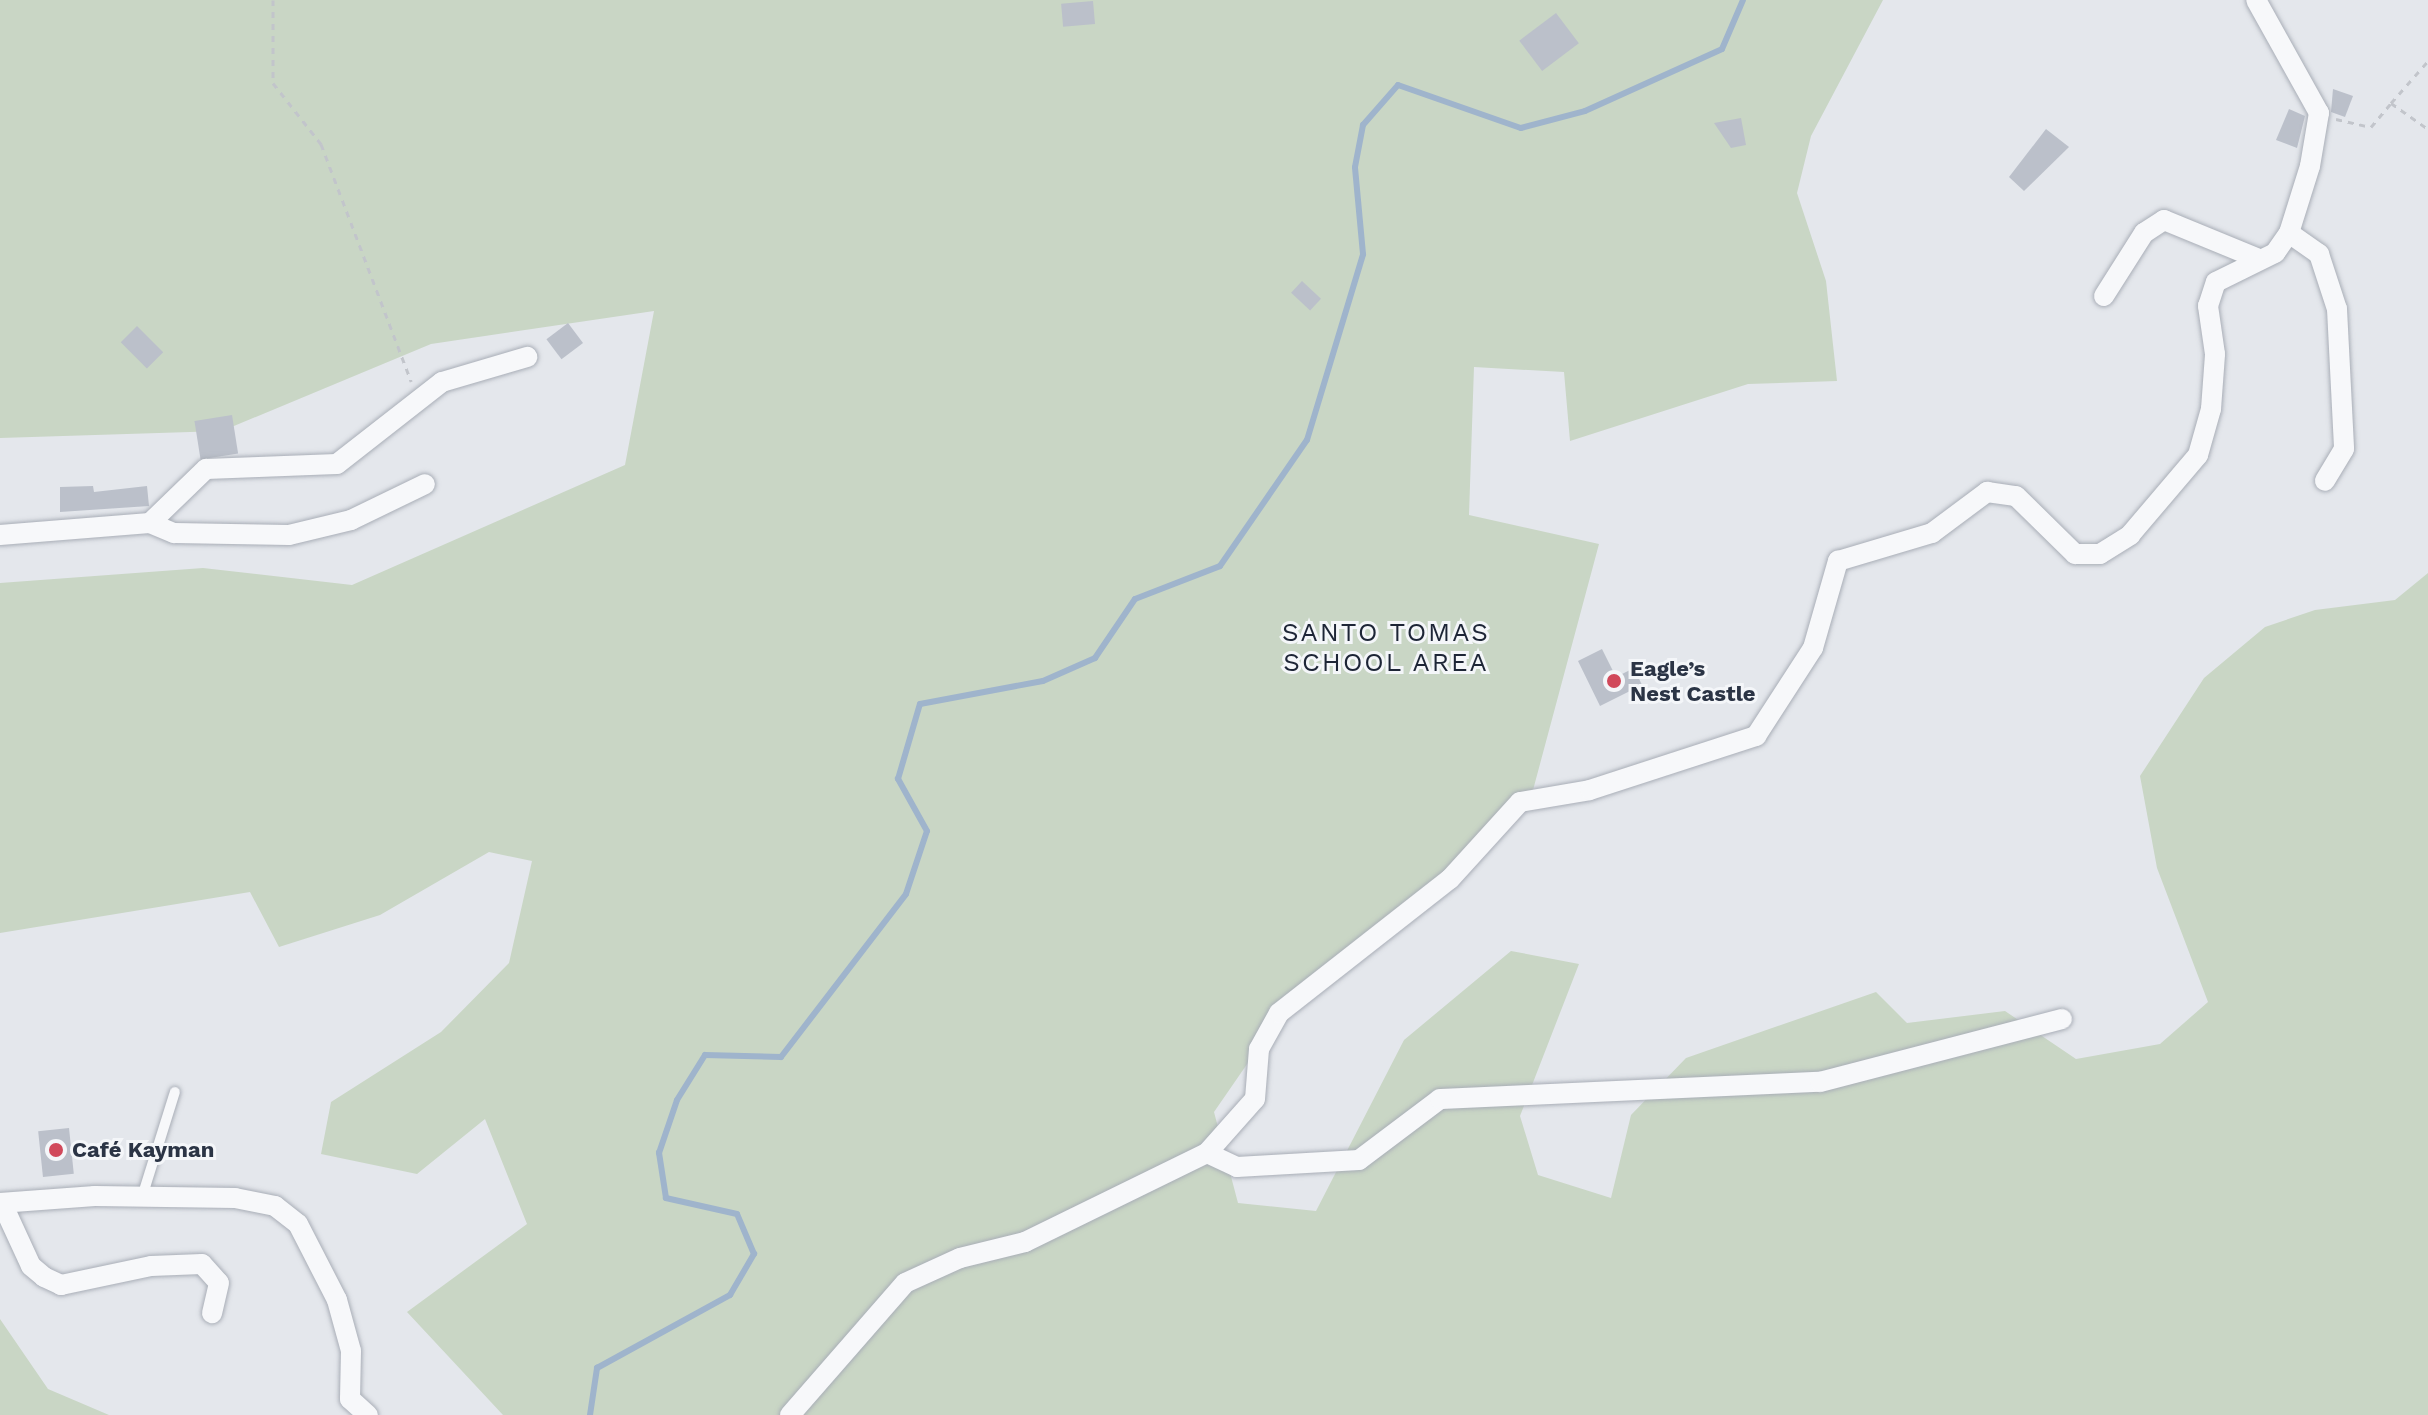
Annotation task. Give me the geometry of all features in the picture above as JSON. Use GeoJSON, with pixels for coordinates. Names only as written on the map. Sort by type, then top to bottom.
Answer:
{"type":"FeatureCollection","features":[{"type":"Feature","properties":{"kind":"street"},"geometry":{"type":"LineString","coordinates":[[790,1415],[905,1283],[960,1258],[1025,1242],[1207,1153],[1255,1099],[1259,1049],[1279,1013],[1450,879],[1511,809],[1756,736],[1813,648],[1838,561],[1932,533],[1987,492],[2016,496],[2075,554],[2100,554],[2130,535],[2198,455],[2211,409],[2210,294],[2216,282],[2256,258],[2275,253],[2289,233],[2319,115],[2256,0]]}},
{"type":"Feature","properties":{"kind":"street"},"geometry":{"type":"LineString","coordinates":[[2104,296],[2144,233],[2164,220],[2256,258]]}},
{"type":"Feature","properties":{"kind":"street"},"geometry":{"type":"LineString","coordinates":[[2289,233],[2319,254],[2337,309],[2344,449],[2325,481]]}},
{"type":"Feature","properties":{"kind":"street"},"geometry":{"type":"LineString","coordinates":[[150,523],[206,469],[337,464],[417,396],[465,372],[527,357]]}},
{"type":"Feature","properties":{"kind":"street"},"geometry":{"type":"LineString","coordinates":[[0,535],[150,523],[174,533],[289,535],[351,520],[425,484]]}},
{"type":"Feature","properties":{"kind":"street"},"geometry":{"type":"LineString","coordinates":[[1207,1153],[1237,1167],[1359,1160],[1440,1099],[1554,1088],[1656,1095],[1820,1082],[1979,1047],[2062,1019]]}},
{"type":"Feature","properties":{"kind":"street"},"geometry":{"type":"LineString","coordinates":[[212,1313],[219,1283],[202,1264],[151,1266],[61,1285],[44,1277],[31,1266],[1,1203],[142,1197],[235,1198],[275,1206],[298,1224],[346,1327],[350,1399],[368,1415]]}},
{"type":"Feature","properties":{"kind":"lane"},"geometry":{"type":"LineString","coordinates":[[142,1197],[175,1092]]}},
{"type":"Feature","properties":{"kind":"path"},"geometry":{"type":"LineString","coordinates":[[273,0],[273,83],[321,144],[417,396]]}},
{"type":"Feature","properties":{"kind":"path"},"geometry":{"type":"LineString","coordinates":[[2319,115],[2371,127],[2428,61]]}},
{"type":"Feature","properties":{"kind":"path"},"geometry":{"type":"LineString","coordinates":[[2391,103],[2428,129]]}},
{"type":"Feature","properties":{"kind":"green space"},"geometry":{"type":"Polygon","coordinates":[[[0,0],[1883,0],[1811,136],[1797,193],[1826,281],[1837,381],[1748,384],[1570,441],[1564,372],[1474,367],[1469,515],[1599,544],[1529,805],[1274,1025],[1214,1112],[1238,1203],[1316,1211],[1404,1040],[1511,951],[1579,964],[1520,1116],[1538,1175],[1611,1198],[1631,1115],[1686,1058],[1876,992],[1907,1023],[2005,1011],[2076,1059],[2160,1044],[2208,1002],[2157,868],[2140,776],[2204,678],[2265,627],[2315,610],[2395,600],[2428,573],[2428,1415],[503,1415],[407,1312],[527,1224],[485,1119],[417,1174],[321,1154],[331,1102],[441,1032],[509,963],[532,861],[489,852],[380,915],[279,947],[250,892],[0,933],[0,583],[203,568],[352,585],[625,465],[654,311],[431,344],[222,431],[0,438],[0,0]]]}},
{"type":"Feature","properties":{"kind":"green space"},"geometry":{"type":"Polygon","coordinates":[[[0,1319],[48,1389],[109,1415],[0,1415],[0,1319]]]}},
{"type":"Feature","properties":{"kind":"building"},"geometry":{"type":"Polygon","coordinates":[[[1093,1],[1095,24],[1063,27],[1061,4],[1093,1]]]}},
{"type":"Feature","properties":{"kind":"building"},"geometry":{"type":"Polygon","coordinates":[[[1556,13],[1579,43],[1542,71],[1519,41],[1556,13]]]}},
{"type":"Feature","properties":{"kind":"building"},"geometry":{"type":"Polygon","coordinates":[[[2333,89],[2353,96],[2345,117],[2331,112],[2333,89]]]}},
{"type":"Feature","properties":{"kind":"building"},"geometry":{"type":"Polygon","coordinates":[[[2289,109],[2305,116],[2297,148],[2276,140],[2289,109]]]}},
{"type":"Feature","properties":{"kind":"building"},"geometry":{"type":"Polygon","coordinates":[[[1741,118],[1746,145],[1731,148],[1714,123],[1741,118]]]}},
{"type":"Feature","properties":{"kind":"building"},"geometry":{"type":"Polygon","coordinates":[[[2046,129],[2069,147],[2024,191],[2009,177],[2046,129]]]}},
{"type":"Feature","properties":{"kind":"building"},"geometry":{"type":"Polygon","coordinates":[[[1302,281],[1321,299],[1310,310],[1291,293],[1302,281]]]}},
{"type":"Feature","properties":{"kind":"building"},"geometry":{"type":"Polygon","coordinates":[[[568,323],[583,343],[561,359],[546,339],[568,323]]]}},
{"type":"Feature","properties":{"kind":"building"},"geometry":{"type":"Polygon","coordinates":[[[137,326],[163,352],[147,368],[121,342],[137,326]]]}},
{"type":"Feature","properties":{"kind":"building"},"geometry":{"type":"Polygon","coordinates":[[[232,415],[238,454],[201,459],[194,421],[232,415]]]}},
{"type":"Feature","properties":{"kind":"building"},"geometry":{"type":"Polygon","coordinates":[[[93,486],[94,492],[147,486],[149,506],[60,512],[60,487],[93,486]]]}},
{"type":"Feature","properties":{"kind":"building","name":"Eagle’s Nest Castle"},"geometry":{"type":"Polygon","coordinates":[[[1602,649],[1616,677],[1634,668],[1642,685],[1600,706],[1578,661],[1602,649]]]}},
{"type":"Feature","properties":{"kind":"building"},"geometry":{"type":"Polygon","coordinates":[[[69,1128],[74,1174],[43,1177],[38,1131],[69,1128]]]}},
{"type":"Feature","properties":{"kind":"waterway"},"geometry":{"type":"LineString","coordinates":[[590,1415],[597,1368],[730,1295],[754,1254],[737,1214],[666,1198],[659,1153],[677,1100],[705,1055],[781,1057],[906,894],[927,831],[898,779],[920,704],[1043,681],[1095,658],[1135,599],[1220,566],[1307,440],[1363,254],[1355,167],[1363,125],[1398,85],[1521,128],[1585,111],[1722,49],[1743,0]]}},
{"type":"Feature","properties":{"kind":"place","name":"Eagle’s Nest Castle"},"geometry":{"type":"Point","coordinates":[1614,681]}},
{"type":"Feature","properties":{"kind":"place","name":"Café Kayman"},"geometry":{"type":"Point","coordinates":[56,1150]}},
{"type":"Feature","properties":{"kind":"district","name":"SANTO TOMAS SCHOOL AREA"},"geometry":{"type":"Point","coordinates":[1386,648]}}]}
